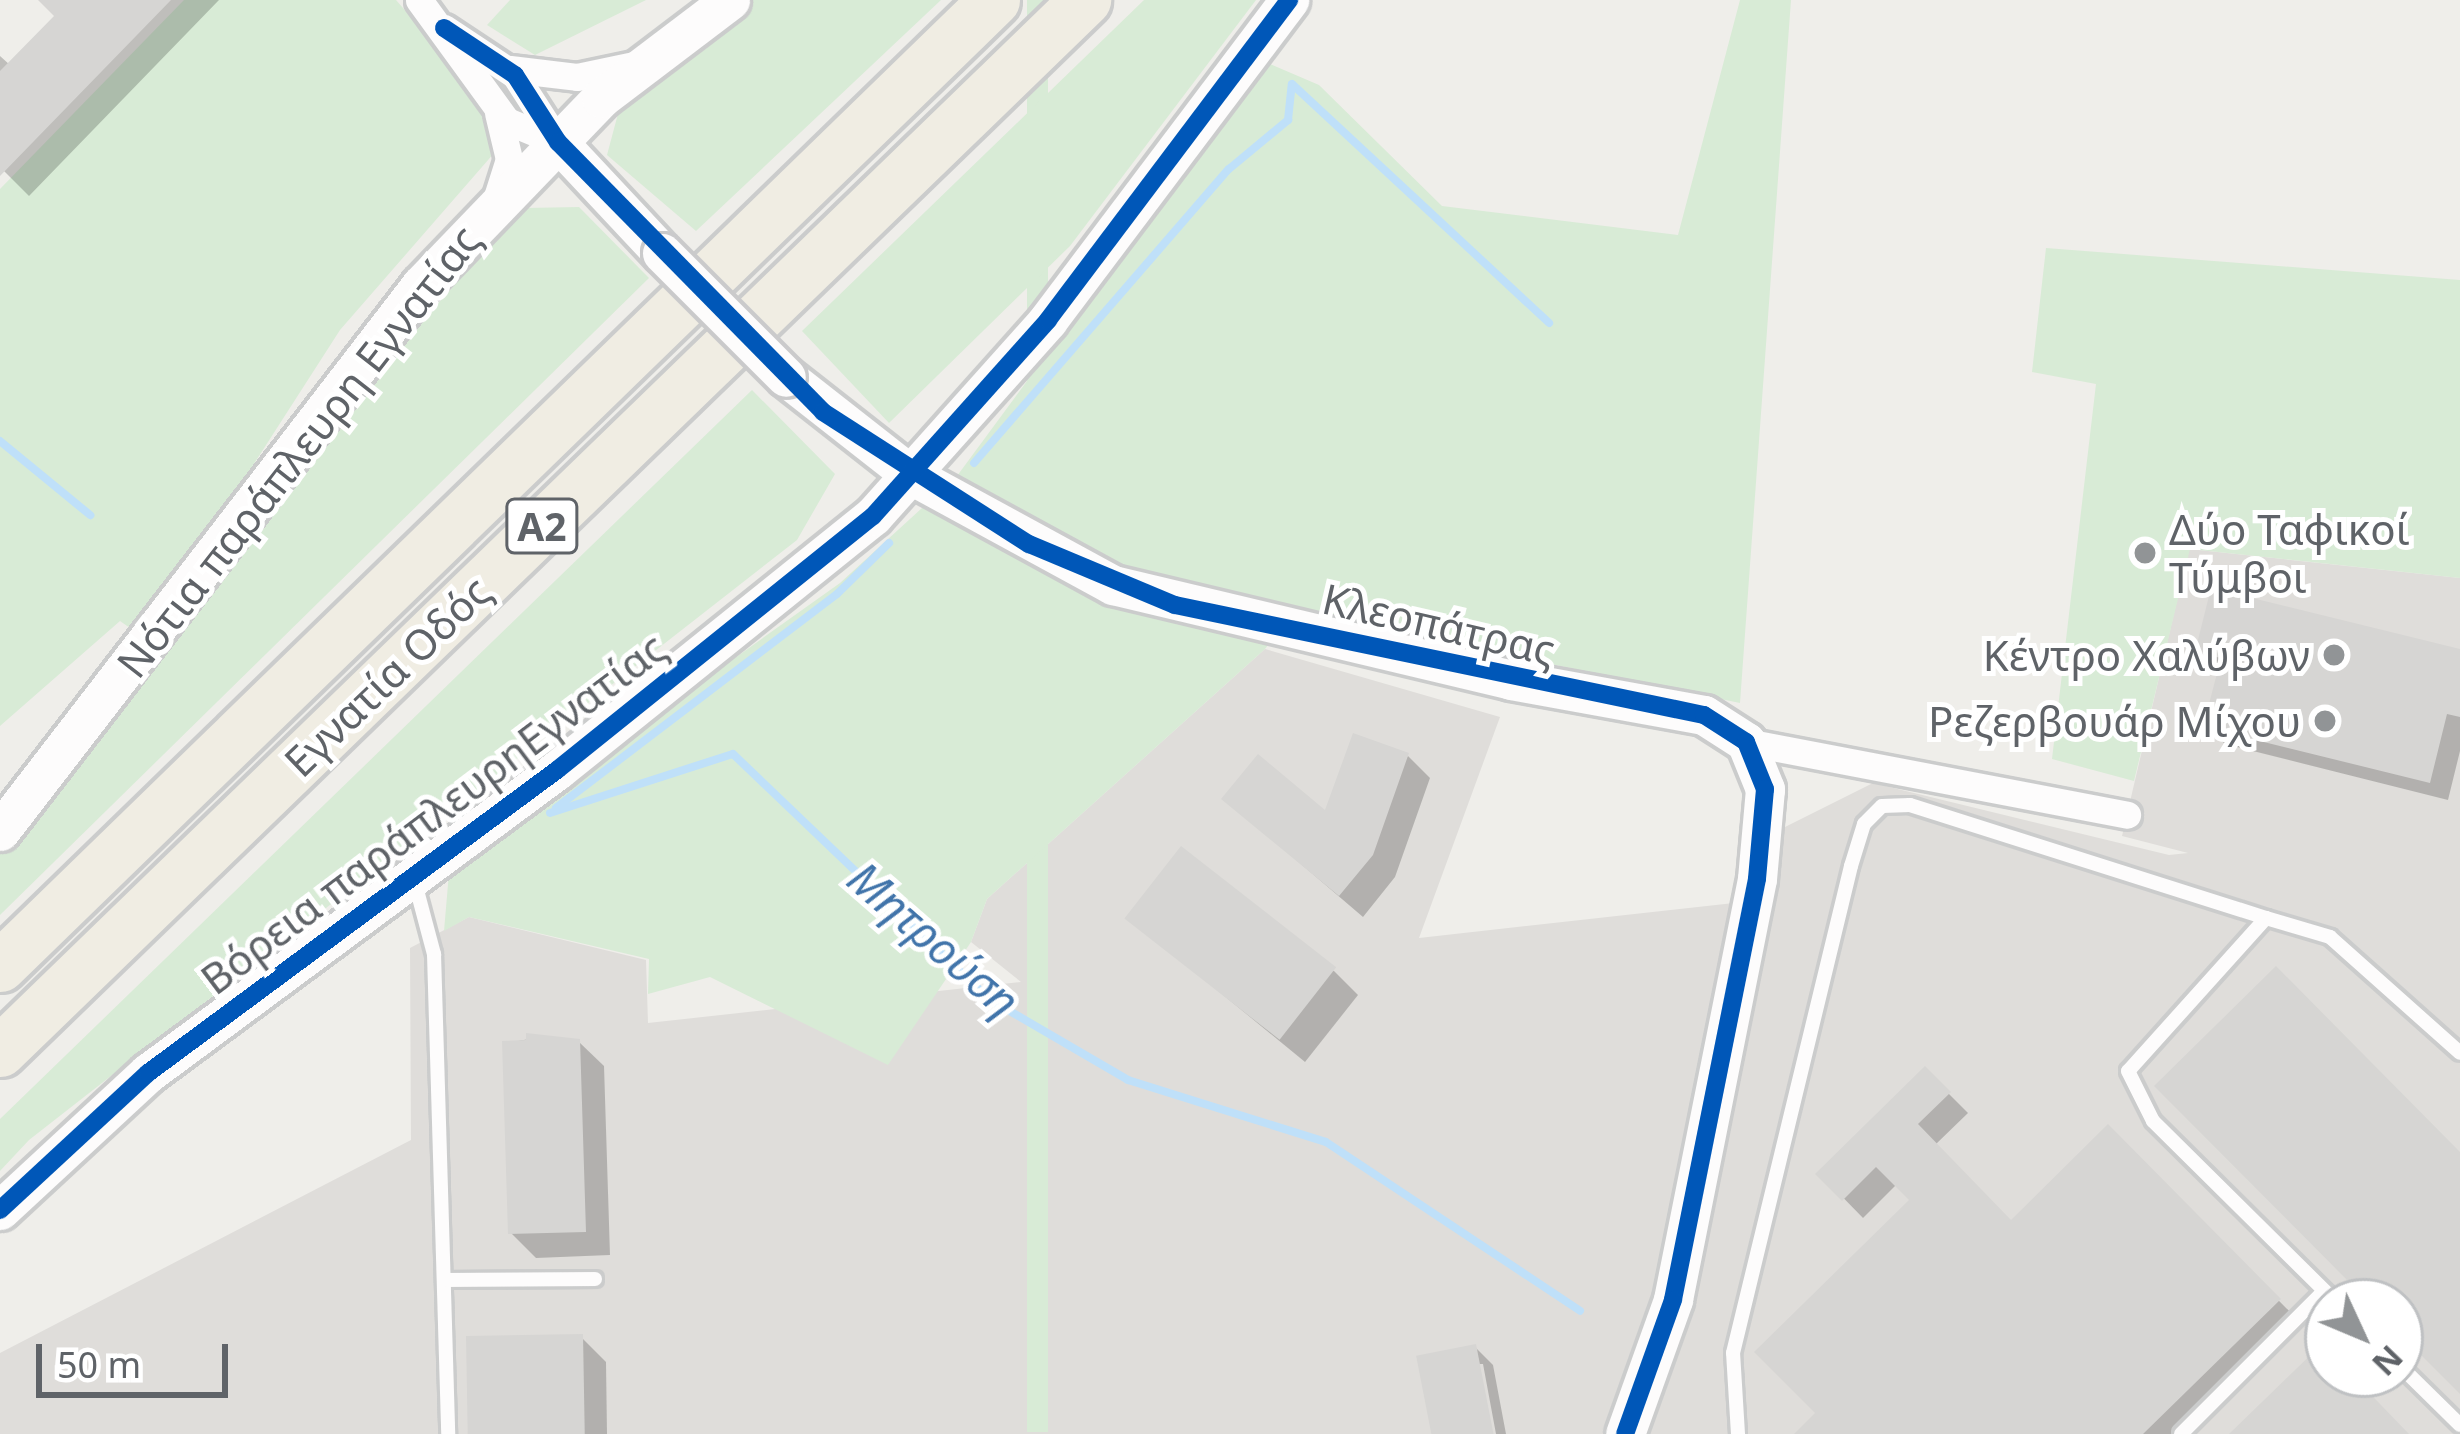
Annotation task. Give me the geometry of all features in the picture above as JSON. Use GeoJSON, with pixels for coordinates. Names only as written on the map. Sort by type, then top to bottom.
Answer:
{"type":"FeatureCollection","features":[{"type":"Feature","properties":{"kind":"highway","name":"Εγνατία Οδός"},"geometry":{"type":"LineString","coordinates":[[0,966],[994,0]]}},
{"type":"Feature","properties":{"kind":"highway","name":"Εγνατία Οδός"},"geometry":{"type":"LineString","coordinates":[[0,1051],[1085,0]]}},
{"type":"Feature","properties":{"kind":"street"},"geometry":{"type":"LineString","coordinates":[[419,0],[444,28],[496,109],[523,134],[558,142]]}},
{"type":"Feature","properties":{"kind":"street","name":"Νότια παράπλευρη Εγνατίας"},"geometry":{"type":"LineString","coordinates":[[0,831],[16,797],[409,301],[558,142],[647,62],[730,0]]}},
{"type":"Feature","properties":{"kind":"street","name":"Βόρεια παράπλευρηΕγνατίας"},"geometry":{"type":"LineString","coordinates":[[0,1210],[148,1073],[769,604],[911,475],[1048,320],[1288,0]]}},
{"type":"Feature","properties":{"kind":"street"},"geometry":{"type":"LineString","coordinates":[[444,28],[505,67],[533,94],[558,142]]}},
{"type":"Feature","properties":{"kind":"street"},"geometry":{"type":"LineString","coordinates":[[505,67],[577,77],[647,62]]}},
{"type":"Feature","properties":{"kind":"street"},"geometry":{"type":"LineString","coordinates":[[493,208],[508,159],[496,109]]}},
{"type":"Feature","properties":{"kind":"street","name":"Κλεοπάτρας"},"geometry":{"type":"LineString","coordinates":[[558,142],[786,377],[911,475],[1029,544],[1142,596],[1704,715],[1746,742]]}},
{"type":"Feature","properties":{"kind":"street"},"geometry":{"type":"LineString","coordinates":[[1746,742],[2127,815]]}},
{"type":"Feature","properties":{"kind":"street"},"geometry":{"type":"LineString","coordinates":[[1625,1434],[1673,1300],[1757,879],[1765,789],[1746,742]]}},
{"type":"Feature","properties":{"kind":"lane"},"geometry":{"type":"LineString","coordinates":[[1738,1434],[1733,1352],[1851,866],[1864,824],[1882,806],[1910,805],[2330,937],[2460,1053]]}},
{"type":"Feature","properties":{"kind":"lane"},"geometry":{"type":"LineString","coordinates":[[413,874],[434,954],[448,1280],[448,1434]]}},
{"type":"Feature","properties":{"kind":"lane"},"geometry":{"type":"LineString","coordinates":[[2266,918],[2128,1071],[2153,1120],[2312,1278]]}},
{"type":"Feature","properties":{"kind":"lane"},"geometry":{"type":"LineString","coordinates":[[448,1280],[595,1279]]}},
{"type":"Feature","properties":{"kind":"lane"},"geometry":{"type":"LineString","coordinates":[[2181,1434],[2304,1320]]}},
{"type":"Feature","properties":{"kind":"lane"},"geometry":{"type":"LineString","coordinates":[[2424,1390],[2460,1425]]}},
{"type":"Feature","properties":{"kind":"shaded area"},"geometry":{"type":"Polygon","coordinates":[[[2189,549],[2460,578],[2460,1434],[0,1434],[0,1353],[411,1140],[410,948],[469,917],[646,960],[648,1023],[1021,982],[971,942],[987,899],[1265,649],[1500,717],[1419,938],[1770,899],[1783,828],[1873,783],[2169,855],[2188,853],[2122,836],[2189,549]]]}},
{"type":"Feature","properties":{"kind":"green space"},"geometry":{"type":"Polygon","coordinates":[[[184,0],[396,0],[487,104],[502,144],[340,330],[230,501],[130,628],[120,621],[0,726],[0,189],[184,0]]]}},
{"type":"Feature","properties":{"kind":"green space"},"geometry":{"type":"Polygon","coordinates":[[[510,0],[646,0],[535,55],[487,25],[510,0]]]}},
{"type":"Feature","properties":{"kind":"green space"},"geometry":{"type":"Polygon","coordinates":[[[751,0],[941,0],[696,231],[607,155],[619,110],[751,0]]]}},
{"type":"Feature","properties":{"kind":"green space"},"geometry":{"type":"Polygon","coordinates":[[[1027,0],[1048,0],[1048,1432],[1027,1432],[1027,0]]]}},
{"type":"Feature","properties":{"kind":"green space"},"geometry":{"type":"Polygon","coordinates":[[[1144,0],[1256,0],[1070,246],[889,423],[802,331],[1144,0]]]}},
{"type":"Feature","properties":{"kind":"green space"},"geometry":{"type":"Polygon","coordinates":[[[1740,0],[1791,0],[1740,703],[1294,611],[1265,649],[987,899],[971,942],[888,1065],[710,977],[648,994],[649,959],[469,917],[444,931],[450,861],[840,583],[957,476],[1263,61],[1319,85],[1442,206],[1678,235],[1740,0]]]}},
{"type":"Feature","properties":{"kind":"green space"},"geometry":{"type":"Polygon","coordinates":[[[579,207],[649,278],[0,915],[0,843],[324,428],[525,208],[579,207]]]}},
{"type":"Feature","properties":{"kind":"green space"},"geometry":{"type":"Polygon","coordinates":[[[2046,248],[2460,280],[2460,578],[2190,549],[2134,781],[2052,759],[2096,384],[2032,372],[2046,248]]]}},
{"type":"Feature","properties":{"kind":"green space"},"geometry":{"type":"Polygon","coordinates":[[[752,390],[835,474],[797,540],[29,1140],[0,1171],[0,1119],[752,390]]]}},
{"type":"Feature","properties":{"kind":"building"},"geometry":{"type":"Polygon","coordinates":[[[38,0],[171,0],[0,176],[0,71],[54,16],[38,0]]]}},
{"type":"Feature","properties":{"kind":"building"},"geometry":{"type":"Polygon","coordinates":[[[2211,588],[2460,649],[2460,717],[2447,714],[2430,783],[2203,727],[2221,658],[2195,652],[2211,588]]]}},
{"type":"Feature","properties":{"kind":"building"},"geometry":{"type":"Polygon","coordinates":[[[1353,733],[1409,753],[1373,855],[1339,896],[1221,799],[1258,754],[1325,810],[1353,733]]]}},
{"type":"Feature","properties":{"kind":"building"},"geometry":{"type":"Polygon","coordinates":[[[1181,846],[1336,967],[1280,1040],[1124,918],[1181,846]]]}},
{"type":"Feature","properties":{"kind":"building"},"geometry":{"type":"Polygon","coordinates":[[[2276,966],[2460,1152],[2460,1394],[2424,1358],[2424,1278],[2345,1278],[2154,1086],[2276,966]]]}},
{"type":"Feature","properties":{"kind":"building"},"geometry":{"type":"Polygon","coordinates":[[[526,1033],[580,1039],[586,1232],[508,1234],[502,1041],[526,1040],[526,1033]]]}},
{"type":"Feature","properties":{"kind":"building"},"geometry":{"type":"Polygon","coordinates":[[[1925,1066],[1951,1092],[1918,1124],[2011,1220],[2108,1124],[2281,1299],[2143,1434],[1794,1434],[1815,1413],[1754,1352],[1909,1200],[1876,1167],[1842,1201],[1815,1174],[1925,1066]]]}},
{"type":"Feature","properties":{"kind":"building"},"geometry":{"type":"Polygon","coordinates":[[[583,1334],[585,1434],[468,1434],[466,1336],[583,1334]]]}},
{"type":"Feature","properties":{"kind":"building"},"geometry":{"type":"Polygon","coordinates":[[[1476,1344],[1493,1434],[1431,1434],[1416,1356],[1476,1344]]]}},
{"type":"Feature","properties":{"kind":"building"},"geometry":{"type":"Polygon","coordinates":[[[2304,1361],[2304,1398],[2374,1398],[2409,1434],[2229,1434],[2304,1361]]]}},
{"type":"Feature","properties":{"kind":"waterway"},"geometry":{"type":"LineString","coordinates":[[1292,84],[1549,323]]}},
{"type":"Feature","properties":{"kind":"waterway"},"geometry":{"type":"LineString","coordinates":[[974,463],[1229,169],[1288,120],[1292,84]]}},
{"type":"Feature","properties":{"kind":"waterway","name":"Μητρούση"},"geometry":{"type":"LineString","coordinates":[[0,441],[90,515]]}},
{"type":"Feature","properties":{"kind":"waterway"},"geometry":{"type":"LineString","coordinates":[[556,808],[837,594],[889,543]]}},
{"type":"Feature","properties":{"kind":"waterway","name":"Μητρούση"},"geometry":{"type":"LineString","coordinates":[[550,813],[733,754],[989,999],[1128,1080],[1326,1142],[1580,1311]]}},
{"type":"Feature","properties":{"kind":"cycle path"},"geometry":{"type":"LineString","coordinates":[[0,1210],[148,1073],[557,770],[873,516],[1048,320],[1289,0]]}},
{"type":"Feature","properties":{"kind":"cycle path"},"geometry":{"type":"LineString","coordinates":[[444,28],[515,75],[558,142],[823,412],[1029,544],[1175,605],[1704,715],[1746,742],[1765,789],[1757,879],[1673,1300],[1625,1434]]}},
{"type":"Feature","properties":{"kind":"place","name":"Δύο Ταφικοί Τύμβοι"},"geometry":{"type":"Point","coordinates":[2145,553]}},
{"type":"Feature","properties":{"kind":"place","name":"Κέντρο Χαλύβων"},"geometry":{"type":"Point","coordinates":[2334,655]}},
{"type":"Feature","properties":{"kind":"place","name":"Ρεζερβουάρ Μίχου"},"geometry":{"type":"Point","coordinates":[2325,721]}}]}
